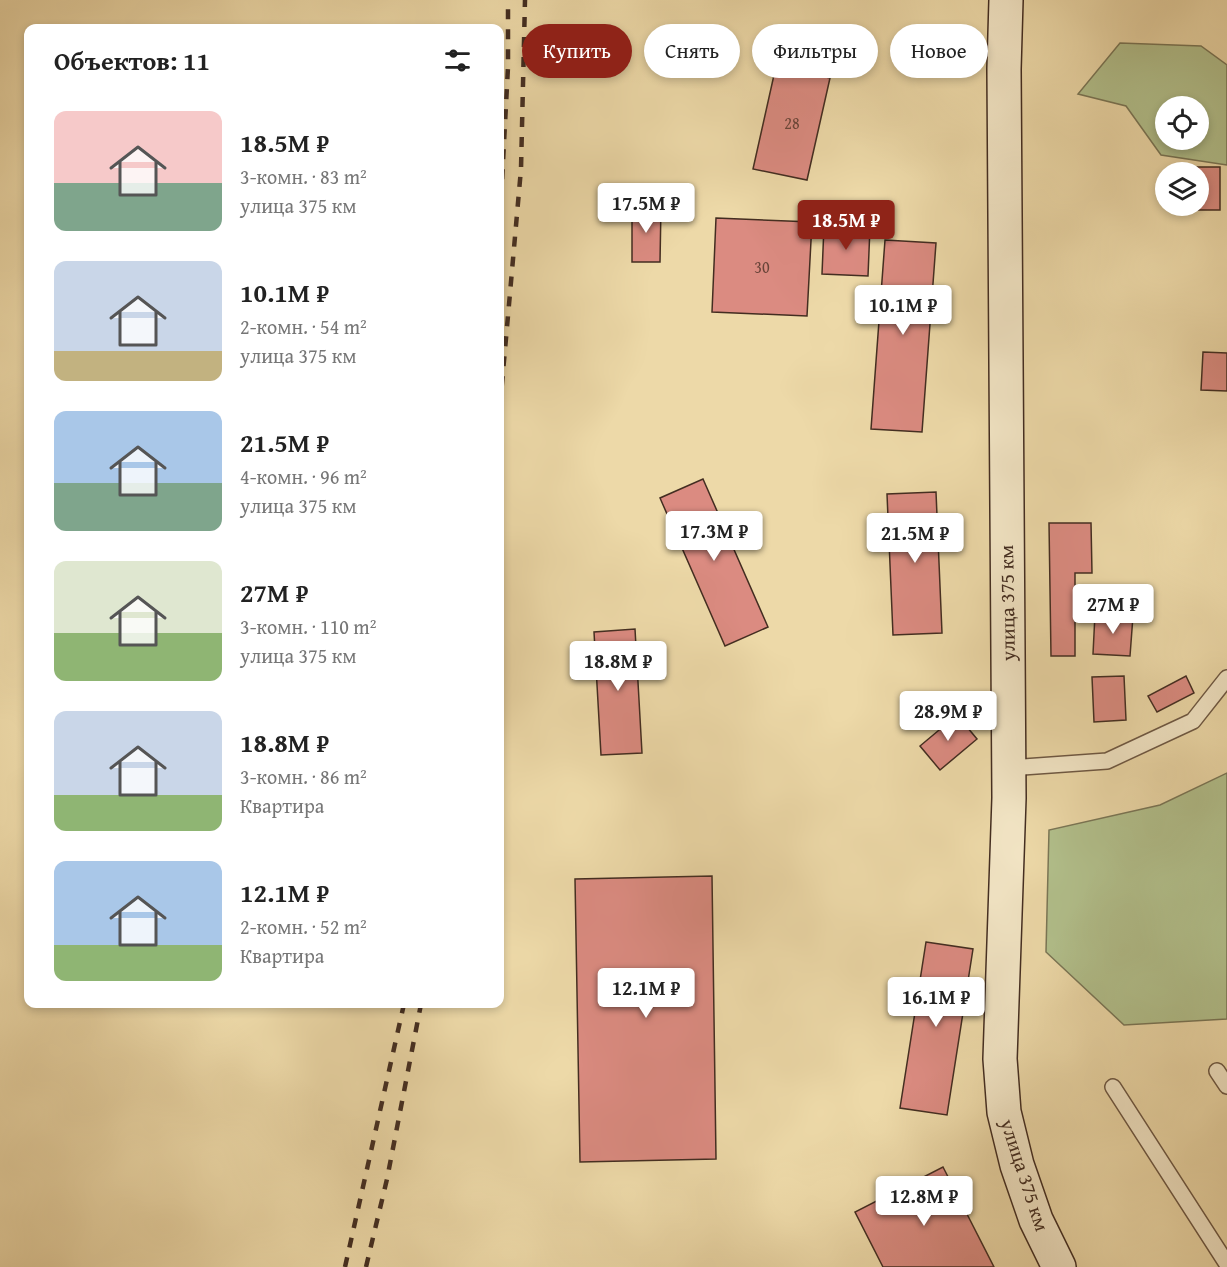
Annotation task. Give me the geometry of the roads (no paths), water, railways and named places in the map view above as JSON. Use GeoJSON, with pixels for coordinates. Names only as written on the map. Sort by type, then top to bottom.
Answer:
{"type":"FeatureCollection","features":[{"type":"Feature","properties":{"kind":"main road","name":"улица 375 км"},"geometry":{"type":"LineString","coordinates":[[1006,0],[1004,138],[1009,768],[1000,1059],[1004,1112],[1017,1165],[1036,1220],[1059,1267]]}},
{"type":"Feature","properties":{"kind":"lane"},"geometry":{"type":"LineString","coordinates":[[1009,768],[1107,761],[1193,721],[1227,678]]}},
{"type":"Feature","properties":{"kind":"lane"},"geometry":{"type":"LineString","coordinates":[[1217,1071],[1227,1086]]}},
{"type":"Feature","properties":{"kind":"lane"},"geometry":{"type":"LineString","coordinates":[[1113,1087],[1227,1264]]}},
{"type":"Feature","properties":{"kind":"railway"},"geometry":{"type":"LineString","coordinates":[[504,143],[508,67],[508,0]]}},
{"type":"Feature","properties":{"kind":"railway"},"geometry":{"type":"LineString","coordinates":[[504,361],[521,169],[525,0]]}},
{"type":"Feature","properties":{"kind":"railway"},"geometry":{"type":"LineString","coordinates":[[345,1267],[403,1008]]}},
{"type":"Feature","properties":{"kind":"railway"},"geometry":{"type":"LineString","coordinates":[[366,1267],[387,1179],[420,1008]]}}]}
